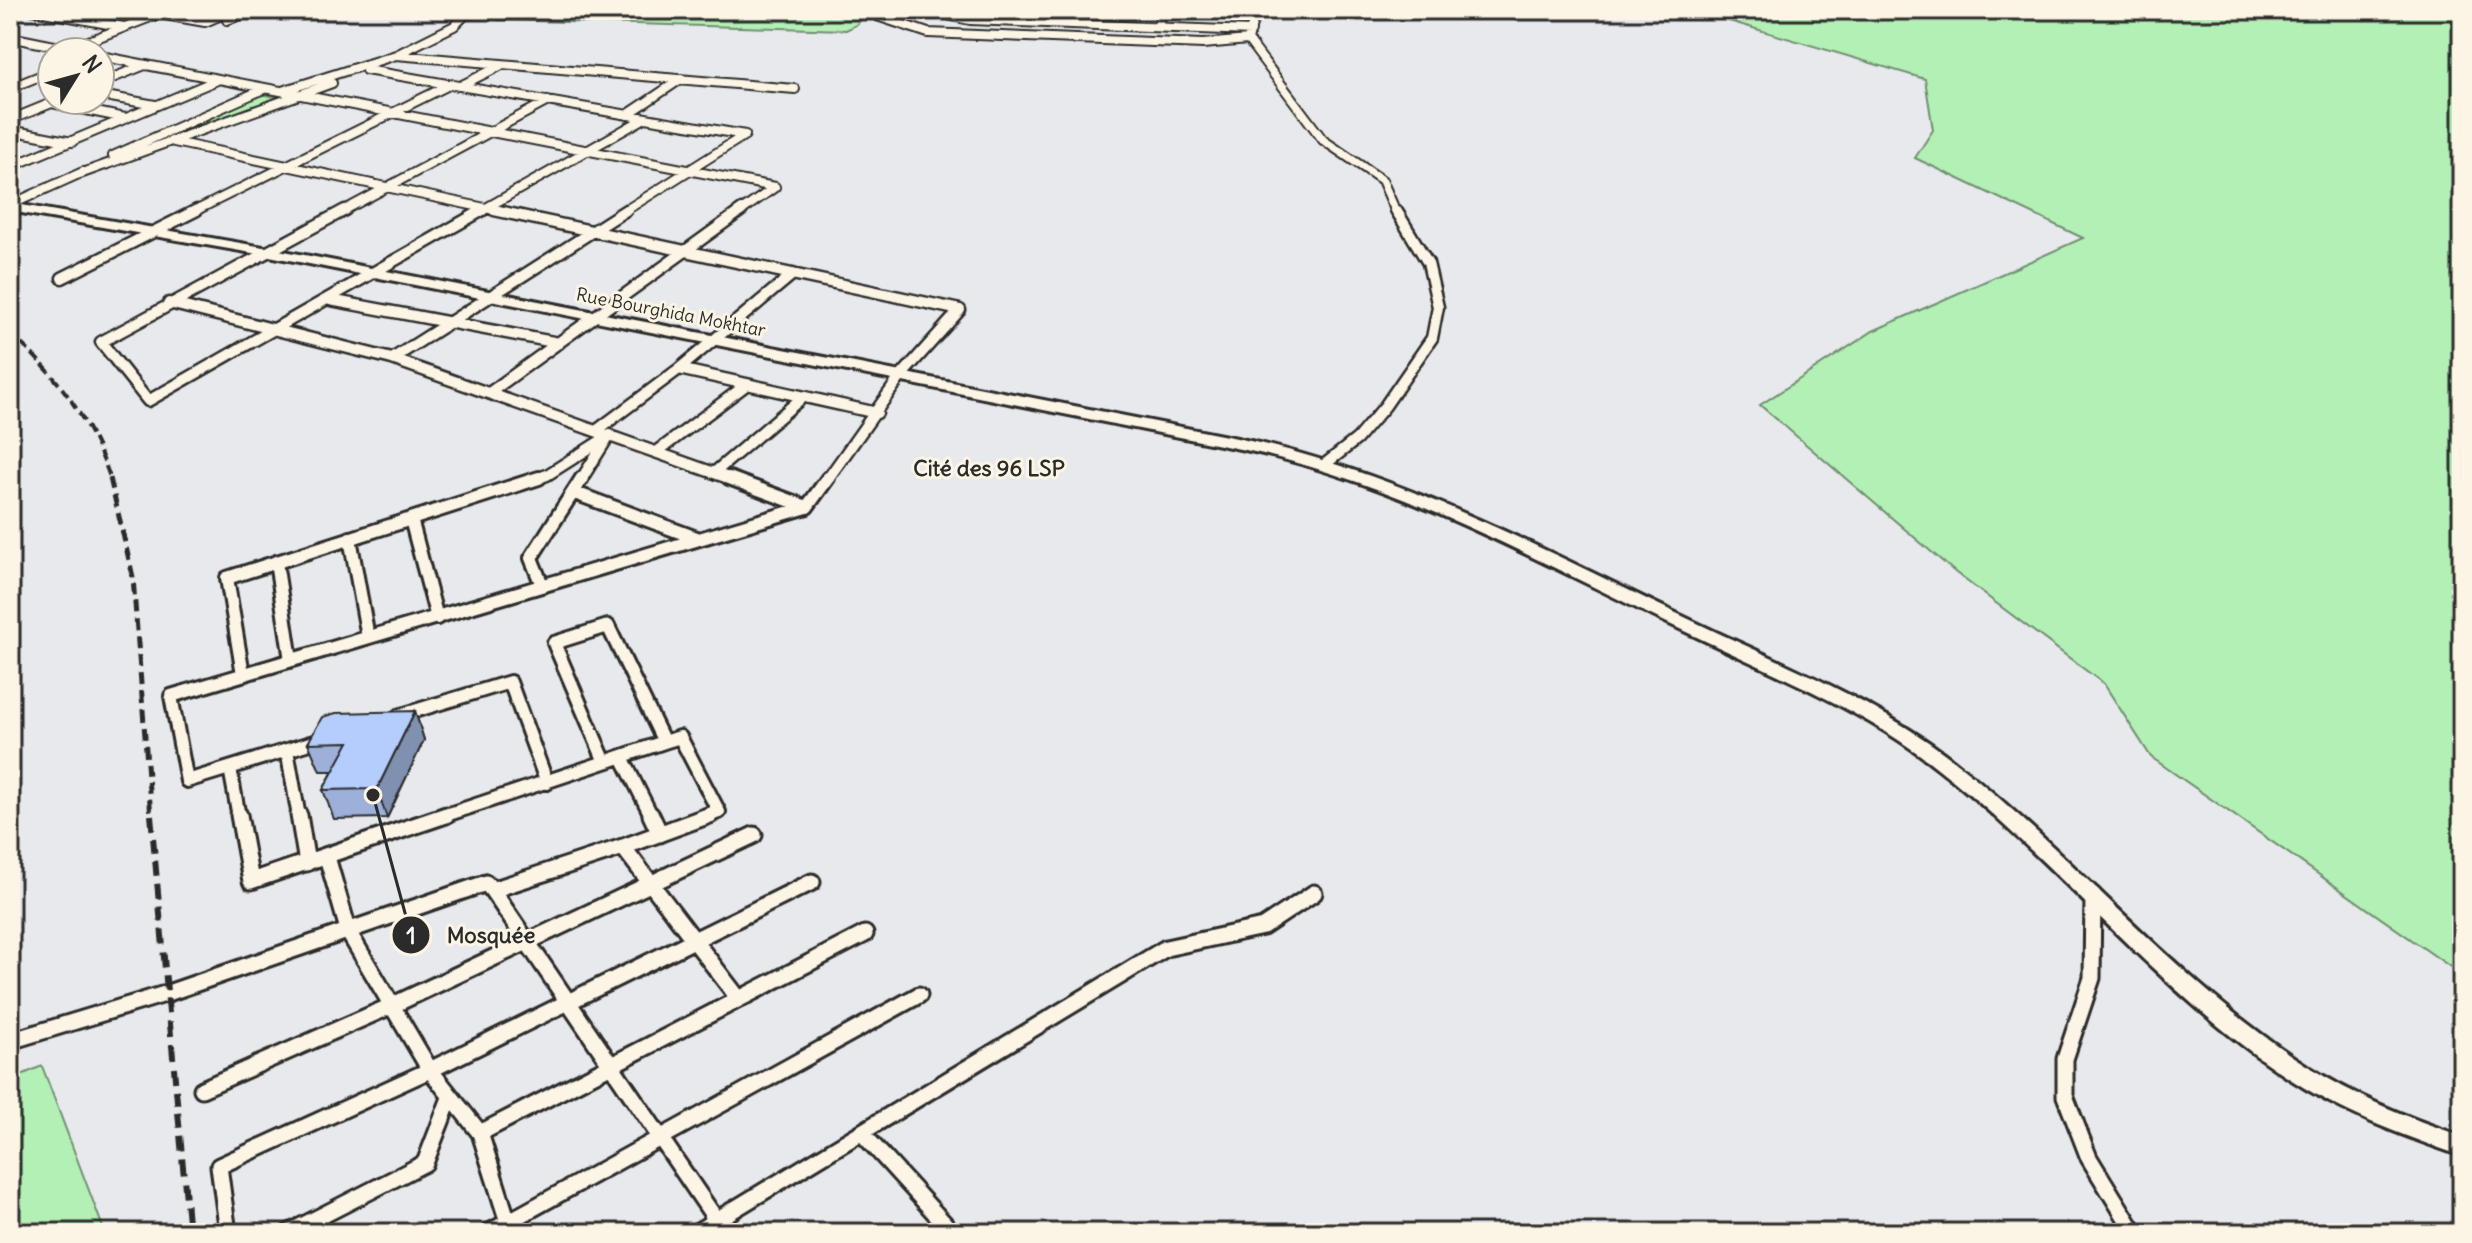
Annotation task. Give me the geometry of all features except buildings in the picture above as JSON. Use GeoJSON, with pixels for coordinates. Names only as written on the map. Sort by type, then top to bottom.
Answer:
{"type":"FeatureCollection","features":[{"type":"Feature","properties":{"kind":"main road","name":"Rue Bourghida Mokhtar"},"geometry":{"type":"LineString","coordinates":[[10,206],[157,231],[716,338],[1224,441],[1324,465],[1469,522],[1868,714],[1945,764],[2190,985],[2277,1058],[2350,1101],[2462,1146]]}},
{"type":"Feature","properties":{"kind":"street"},"geometry":{"type":"LineString","coordinates":[[39,10],[124,27]]}},
{"type":"Feature","properties":{"kind":"street"},"geometry":{"type":"LineString","coordinates":[[82,19],[106,10]]}},
{"type":"Feature","properties":{"kind":"street"},"geometry":{"type":"LineString","coordinates":[[101,36],[169,10]]}},
{"type":"Feature","properties":{"kind":"street"},"geometry":{"type":"LineString","coordinates":[[159,14],[205,22],[233,10]]}},
{"type":"Feature","properties":{"kind":"street"},"geometry":{"type":"LineString","coordinates":[[209,27],[254,10]]}},
{"type":"Feature","properties":{"kind":"street"},"geometry":{"type":"LineString","coordinates":[[77,175],[366,70],[442,33],[465,11],[489,10]]}},
{"type":"Feature","properties":{"kind":"street"},"geometry":{"type":"LineString","coordinates":[[897,10],[877,16],[928,33],[1203,44],[1249,35]]}},
{"type":"Feature","properties":{"kind":"street"},"geometry":{"type":"LineString","coordinates":[[923,10],[946,18],[970,20],[1049,23],[1105,21],[1249,35],[1323,140],[1382,180],[1402,225],[1428,263],[1438,307],[1432,338],[1368,427],[1324,465]]}},
{"type":"Feature","properties":{"kind":"street"},"geometry":{"type":"LineString","coordinates":[[970,20],[976,10]]}},
{"type":"Feature","properties":{"kind":"street"},"geometry":{"type":"LineString","coordinates":[[1009,22],[1016,10]]}},
{"type":"Feature","properties":{"kind":"street"},"geometry":{"type":"LineString","coordinates":[[1049,23],[1057,10]]}},
{"type":"Feature","properties":{"kind":"street"},"geometry":{"type":"LineString","coordinates":[[1157,27],[1164,10]]}},
{"type":"Feature","properties":{"kind":"street"},"geometry":{"type":"LineString","coordinates":[[1249,35],[1256,10]]}},
{"type":"Feature","properties":{"kind":"street"},"geometry":{"type":"LineString","coordinates":[[1097,41],[1105,21]]}},
{"type":"Feature","properties":{"kind":"street"},"geometry":{"type":"LineString","coordinates":[[10,37],[36,42]]}},
{"type":"Feature","properties":{"kind":"street"},"geometry":{"type":"LineString","coordinates":[[10,46],[25,40]]}},
{"type":"Feature","properties":{"kind":"street"},"geometry":{"type":"LineString","coordinates":[[279,92],[396,55],[795,89]]}},
{"type":"Feature","properties":{"kind":"street"},"geometry":{"type":"LineString","coordinates":[[116,59],[775,187],[489,393]]}},
{"type":"Feature","properties":{"kind":"street"},"geometry":{"type":"LineString","coordinates":[[116,77],[145,65]]}},
{"type":"Feature","properties":{"kind":"street"},"geometry":{"type":"LineString","coordinates":[[62,278],[392,114],[503,65]]}},
{"type":"Feature","properties":{"kind":"street"},"geometry":{"type":"LineString","coordinates":[[366,70],[745,135],[392,359]]}},
{"type":"Feature","properties":{"kind":"street"},"geometry":{"type":"LineString","coordinates":[[10,76],[29,80]]}},
{"type":"Feature","properties":{"kind":"street"},"geometry":{"type":"LineString","coordinates":[[10,88],[36,77]]}},
{"type":"Feature","properties":{"kind":"street"},"geometry":{"type":"LineString","coordinates":[[627,115],[681,79]]}},
{"type":"Feature","properties":{"kind":"street"},"geometry":{"type":"LineString","coordinates":[[10,167],[218,80]]}},
{"type":"Feature","properties":{"kind":"street"},"geometry":{"type":"LineString","coordinates":[[10,206],[264,89]]}},
{"type":"Feature","properties":{"kind":"street"},"geometry":{"type":"LineString","coordinates":[[116,98],[155,105]]}},
{"type":"Feature","properties":{"kind":"street"},"geometry":{"type":"LineString","coordinates":[[548,101],[101,342],[148,401],[378,273],[645,118]]}},
{"type":"Feature","properties":{"kind":"street"},"geometry":{"type":"LineString","coordinates":[[10,120],[36,109]]}},
{"type":"Feature","properties":{"kind":"street"},"geometry":{"type":"LineString","coordinates":[[116,116],[125,118]]}},
{"type":"Feature","properties":{"kind":"street"},"geometry":{"type":"LineString","coordinates":[[10,130],[72,142]]}},
{"type":"Feature","properties":{"kind":"street"},"geometry":{"type":"LineString","coordinates":[[174,142],[960,310],[901,376],[807,507],[171,696],[187,781],[332,736]]}},
{"type":"Feature","properties":{"kind":"street"},"geometry":{"type":"LineString","coordinates":[[596,431],[679,369],[793,274]]}},
{"type":"Feature","properties":{"kind":"street"},"geometry":{"type":"LineString","coordinates":[[330,300],[559,343]]}},
{"type":"Feature","properties":{"kind":"street"},"geometry":{"type":"LineString","coordinates":[[169,303],[392,359],[658,451],[807,507]]}},
{"type":"Feature","properties":{"kind":"street"},"geometry":{"type":"LineString","coordinates":[[679,369],[877,413]]}},
{"type":"Feature","properties":{"kind":"street"},"geometry":{"type":"LineString","coordinates":[[658,451],[746,385]]}},
{"type":"Feature","properties":{"kind":"street"},"geometry":{"type":"LineString","coordinates":[[715,472],[803,397]]}},
{"type":"Feature","properties":{"kind":"street"},"geometry":{"type":"LineString","coordinates":[[542,585],[531,558],[610,435]]}},
{"type":"Feature","properties":{"kind":"street"},"geometry":{"type":"LineString","coordinates":[[243,674],[227,578],[547,475],[610,435]]}},
{"type":"Feature","properties":{"kind":"street"},"geometry":{"type":"LineString","coordinates":[[575,493],[700,539]]}},
{"type":"Feature","properties":{"kind":"street"},"geometry":{"type":"LineString","coordinates":[[411,519],[437,618]]}},
{"type":"Feature","properties":{"kind":"street"},"geometry":{"type":"LineString","coordinates":[[350,538],[368,637]]}},
{"type":"Feature","properties":{"kind":"street"},"geometry":{"type":"LineString","coordinates":[[276,562],[291,660]]}},
{"type":"Feature","properties":{"kind":"street"},"geometry":{"type":"LineString","coordinates":[[605,763],[554,643],[608,626],[664,742]]}},
{"type":"Feature","properties":{"kind":"street"},"geometry":{"type":"LineString","coordinates":[[391,718],[510,682],[547,783]]}},
{"type":"Feature","properties":{"kind":"street"},"geometry":{"type":"LineString","coordinates":[[230,768],[251,881],[680,737],[719,812],[492,890]]}},
{"type":"Feature","properties":{"kind":"street"},"geometry":{"type":"LineString","coordinates":[[287,750],[307,863]]}},
{"type":"Feature","properties":{"kind":"street"},"geometry":{"type":"LineString","coordinates":[[622,757],[660,834]]}},
{"type":"Feature","properties":{"kind":"street"},"geometry":{"type":"LineString","coordinates":[[202,1089],[391,1006],[650,881],[754,835]]}},
{"type":"Feature","properties":{"kind":"street"},"geometry":{"type":"LineString","coordinates":[[623,847],[739,999]]}},
{"type":"Feature","properties":{"kind":"street"},"geometry":{"type":"LineString","coordinates":[[327,857],[349,933],[430,1070],[480,1133],[512,1227]]}},
{"type":"Feature","properties":{"kind":"street"},"geometry":{"type":"LineString","coordinates":[[228,1233],[219,1166],[430,1070],[812,882]]}},
{"type":"Feature","properties":{"kind":"street"},"geometry":{"type":"LineString","coordinates":[[10,1041],[349,933],[486,883],[717,1221]]}},
{"type":"Feature","properties":{"kind":"street"},"geometry":{"type":"LineString","coordinates":[[695,1233],[1166,948],[1263,927],[1314,893]]}},
{"type":"Feature","properties":{"kind":"street"},"geometry":{"type":"LineString","coordinates":[[2093,895],[2092,978],[2065,1059],[2065,1096],[2070,1116],[2089,1158],[2135,1233]]}},
{"type":"Feature","properties":{"kind":"street"},"geometry":{"type":"LineString","coordinates":[[480,1133],[865,934]]}},
{"type":"Feature","properties":{"kind":"street"},"geometry":{"type":"LineString","coordinates":[[488,1233],[512,1227],[661,1138],[919,995]]}},
{"type":"Feature","properties":{"kind":"street"},"geometry":{"type":"LineString","coordinates":[[288,1233],[425,1163],[450,1098]]}},
{"type":"Feature","properties":{"kind":"street"},"geometry":{"type":"LineString","coordinates":[[862,1133],[953,1233]]}},
{"type":"Feature","properties":{"kind":"green space"},"geometry":{"type":"Polygon","coordinates":[[[502,10],[868,10],[856,25],[846,30],[498,20],[502,10]]]}},
{"type":"Feature","properties":{"kind":"green space"},"geometry":{"type":"Polygon","coordinates":[[[1692,10],[2462,10],[2462,975],[2151,757],[2104,684],[1956,573],[1760,405],[1873,331],[2083,238],[1915,158],[1933,130],[1925,79],[1692,10]]]}},
{"type":"Feature","properties":{"kind":"green space"},"geometry":{"type":"Polygon","coordinates":[[[261,94],[281,98],[98,167],[261,94]]]}},
{"type":"Feature","properties":{"kind":"green space"},"geometry":{"type":"Polygon","coordinates":[[[42,1066],[105,1233],[10,1233],[10,1080],[42,1066]]]}},
{"type":"Feature","properties":{"kind":"railway"},"geometry":{"type":"LineString","coordinates":[[10,334],[43,365],[71,400],[93,438],[111,480]]}},
{"type":"Feature","properties":{"kind":"railway"},"geometry":{"type":"LineString","coordinates":[[110,478],[133,577],[151,817]]}},
{"type":"Feature","properties":{"kind":"railway"},"geometry":{"type":"LineString","coordinates":[[151,815],[189,1233]]}},
{"type":"Feature","properties":{"kind":"place","name":"Mosquée"},"geometry":{"type":"Point","coordinates":[373,795]}},
{"type":"Feature","properties":{"kind":"district","name":"Cité des 96 LSP"},"geometry":{"type":"Point","coordinates":[989,468]}}]}
